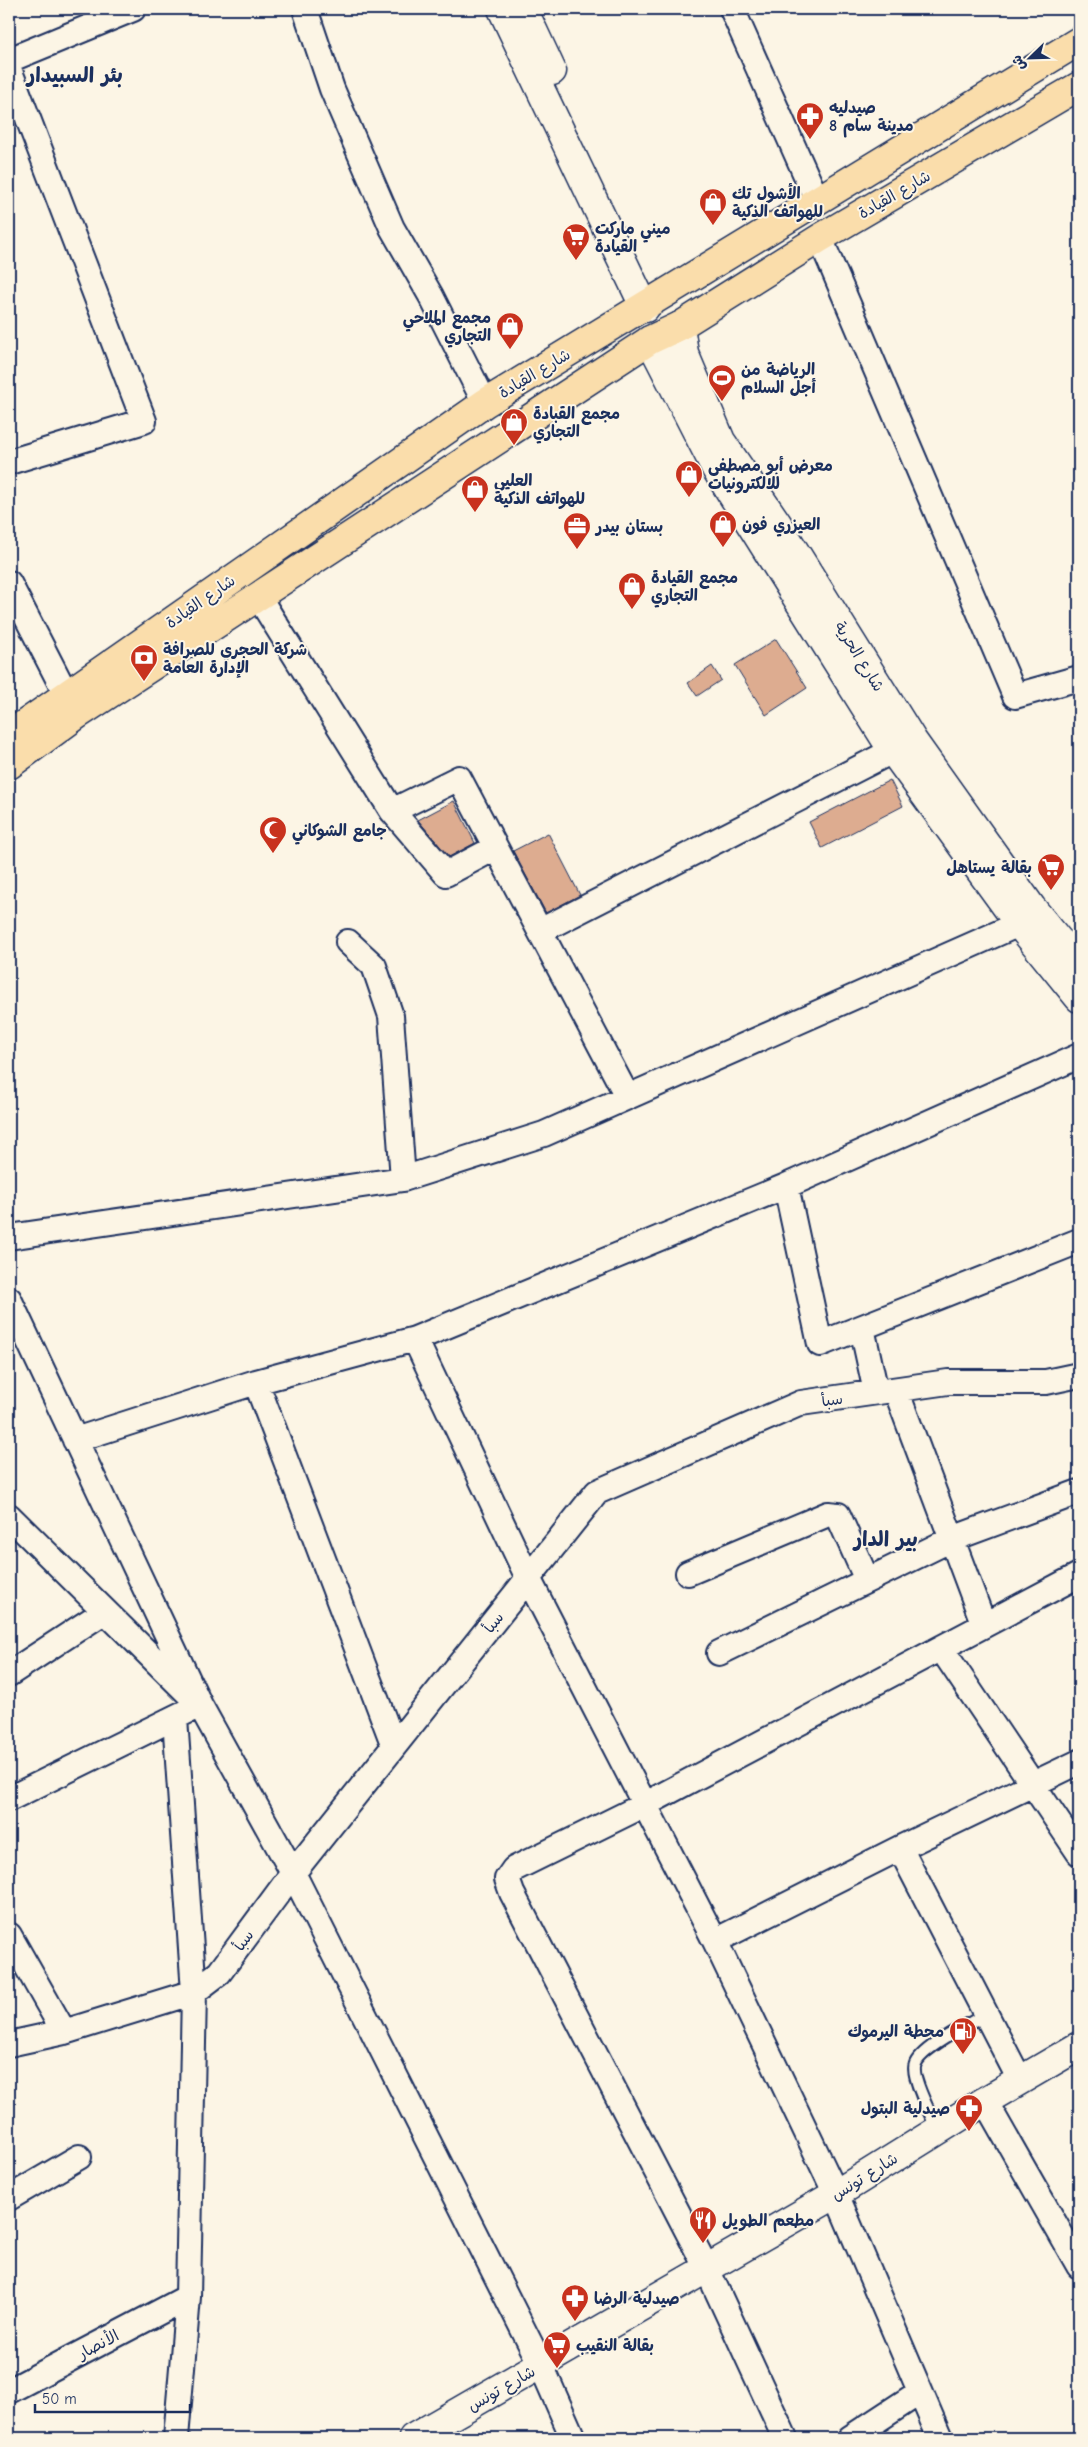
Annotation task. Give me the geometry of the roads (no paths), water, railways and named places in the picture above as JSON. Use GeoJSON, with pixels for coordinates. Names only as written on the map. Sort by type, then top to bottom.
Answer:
{"type":"FeatureCollection","features":[{"type":"Feature","properties":{"kind":"main road","name":"شارع القيادة"},"geometry":{"type":"LineString","coordinates":[[9,735],[485,403],[1079,41]]}},
{"type":"Feature","properties":{"kind":"main road","name":"شارع القيادة"},"geometry":{"type":"LineString","coordinates":[[9,765],[77,715],[650,340],[680,326],[820,238],[1079,86]]}},
{"type":"Feature","properties":{"kind":"street"},"geometry":{"type":"LineString","coordinates":[[9,60],[133,9]]}},
{"type":"Feature","properties":{"kind":"street"},"geometry":{"type":"LineString","coordinates":[[305,9],[332,89],[392,228],[431,296],[485,403]]}},
{"type":"Feature","properties":{"kind":"street"},"geometry":{"type":"LineString","coordinates":[[502,9],[651,303]]}},
{"type":"Feature","properties":{"kind":"street"},"geometry":{"type":"LineString","coordinates":[[523,9],[651,303]]}},
{"type":"Feature","properties":{"kind":"street"},"geometry":{"type":"LineString","coordinates":[[732,9],[817,200]]}},
{"type":"Feature","properties":{"kind":"street"},"geometry":{"type":"LineString","coordinates":[[9,69],[144,421],[9,462]]}},
{"type":"Feature","properties":{"kind":"street"},"geometry":{"type":"LineString","coordinates":[[820,238],[1016,696],[1079,678]]}},
{"type":"Feature","properties":{"kind":"street","name":"شارع الحرية"},"geometry":{"type":"LineString","coordinates":[[680,326],[684,353],[721,442],[777,523],[903,746],[1032,908],[1075,954]]}},
{"type":"Feature","properties":{"kind":"street"},"geometry":{"type":"LineString","coordinates":[[650,340],[716,469],[903,746],[1019,924],[1079,998]]}},
{"type":"Feature","properties":{"kind":"street"},"geometry":{"type":"LineString","coordinates":[[9,583],[16,613],[66,694]]}},
{"type":"Feature","properties":{"kind":"street"},"geometry":{"type":"LineString","coordinates":[[258,596],[392,811],[446,874],[495,848]]}},
{"type":"Feature","properties":{"kind":"street"},"geometry":{"type":"LineString","coordinates":[[540,931],[903,746]]}},
{"type":"Feature","properties":{"kind":"street"},"geometry":{"type":"LineString","coordinates":[[392,811],[459,778],[626,1096]]}},
{"type":"Feature","properties":{"kind":"street"},"geometry":{"type":"LineString","coordinates":[[9,1236],[402,1179],[544,1134],[626,1096],[1019,924]]}},
{"type":"Feature","properties":{"kind":"street"},"geometry":{"type":"LineString","coordinates":[[348,942],[374,966],[391,1016],[402,1179]]}},
{"type":"Feature","properties":{"kind":"street"},"geometry":{"type":"LineString","coordinates":[[75,1440],[256,1382],[415,1339],[786,1186],[1079,1056]]}},
{"type":"Feature","properties":{"kind":"street"},"geometry":{"type":"LineString","coordinates":[[786,1186],[820,1344],[1079,1241]]}},
{"type":"Feature","properties":{"kind":"street"},"geometry":{"type":"LineString","coordinates":[[10,1303],[200,1705],[293,1874],[541,2365],[573,2438]]}},
{"type":"Feature","properties":{"kind":"street"},"geometry":{"type":"LineString","coordinates":[[862,1328],[886,1391],[952,1539],[984,1625]]}},
{"type":"Feature","properties":{"kind":"street"},"geometry":{"type":"LineString","coordinates":[[415,1339],[528,1578],[715,1941],[836,2194],[940,2438]]}},
{"type":"Feature","properties":{"kind":"street","name":"سبأ"},"geometry":{"type":"LineString","coordinates":[[9,2044],[64,2032],[194,1992],[219,1973],[293,1874],[597,1492],[801,1403],[948,1382],[1046,1382],[1079,1376]]}},
{"type":"Feature","properties":{"kind":"street"},"geometry":{"type":"LineString","coordinates":[[256,1382],[394,1746]]}},
{"type":"Feature","properties":{"kind":"street"},"geometry":{"type":"LineString","coordinates":[[719,1652],[952,1539],[1079,1492]]}},
{"type":"Feature","properties":{"kind":"street"},"geometry":{"type":"LineString","coordinates":[[688,1573],[828,1514],[838,1515],[867,1580]]}},
{"type":"Feature","properties":{"kind":"street"},"geometry":{"type":"LineString","coordinates":[[9,1516],[200,1705]]}},
{"type":"Feature","properties":{"kind":"street"},"geometry":{"type":"LineString","coordinates":[[785,2438],[707,2269],[512,1894],[507,1880],[514,1869],[644,1805],[1079,1576]]}},
{"type":"Feature","properties":{"kind":"street"},"geometry":{"type":"LineString","coordinates":[[9,1674],[105,1610]]}},
{"type":"Feature","properties":{"kind":"street"},"geometry":{"type":"LineString","coordinates":[[942,1648],[1079,1854]]}},
{"type":"Feature","properties":{"kind":"street"},"geometry":{"type":"LineString","coordinates":[[9,1799],[200,1705]]}},
{"type":"Feature","properties":{"kind":"street"},"geometry":{"type":"LineString","coordinates":[[175,1718],[194,1992],[188,2297],[176,2438]]}},
{"type":"Feature","properties":{"kind":"street"},"geometry":{"type":"LineString","coordinates":[[715,1941],[900,1848],[1079,1762]]}},
{"type":"Feature","properties":{"kind":"street"},"geometry":{"type":"LineString","coordinates":[[900,1848],[1020,2080]]}},
{"type":"Feature","properties":{"kind":"street"},"geometry":{"type":"LineString","coordinates":[[9,1936],[64,2032]]}},
{"type":"Feature","properties":{"kind":"street","name":"شارع تونس"},"geometry":{"type":"LineString","coordinates":[[413,2438],[836,2194],[985,2101],[1079,2046]]}},
{"type":"Feature","properties":{"kind":"street"},"geometry":{"type":"LineString","coordinates":[[985,2101],[1079,2266]]}},
{"type":"Feature","properties":{"kind":"street"},"geometry":{"type":"LineString","coordinates":[[9,2198],[79,2157]]}},
{"type":"Feature","properties":{"kind":"street","name":"الأنصار"},"geometry":{"type":"LineString","coordinates":[[9,2392],[188,2297]]}},
{"type":"Feature","properties":{"kind":"street"},"geometry":{"type":"LineString","coordinates":[[850,2438],[920,2392]]}},
{"type":"Feature","properties":{"kind":"lane"},"geometry":{"type":"LineString","coordinates":[[938,2130],[916,2077],[914,2066],[928,2050],[986,2014]]}},
{"type":"Feature","properties":{"kind":"place","name":"صيدليه مدينة سام 8"},"geometry":{"type":"Point","coordinates":[810,140]}},
{"type":"Feature","properties":{"kind":"place","name":"الأشول تك للهواتف الذكية"},"geometry":{"type":"Point","coordinates":[713,226]}},
{"type":"Feature","properties":{"kind":"place","name":"ميني ماركت القيادة"},"geometry":{"type":"Point","coordinates":[576,261]}},
{"type":"Feature","properties":{"kind":"place","name":"مجمع الملاحي التجاري"},"geometry":{"type":"Point","coordinates":[510,350]}},
{"type":"Feature","properties":{"kind":"place","name":"الرياضة من أجل السلام"},"geometry":{"type":"Point","coordinates":[722,402]}},
{"type":"Feature","properties":{"kind":"place","name":"مجمع القبادة التجاري"},"geometry":{"type":"Point","coordinates":[514,446]}},
{"type":"Feature","properties":{"kind":"place","name":"معرض أبو مصطفى للالكترونيات"},"geometry":{"type":"Point","coordinates":[689,498]}},
{"type":"Feature","properties":{"kind":"place","name":"العليي للهواتف الذكية"},"geometry":{"type":"Point","coordinates":[475,513]}},
{"type":"Feature","properties":{"kind":"place","name":"العيزري فون"},"geometry":{"type":"Point","coordinates":[723,548]}},
{"type":"Feature","properties":{"kind":"place","name":"بستان بيدر"},"geometry":{"type":"Point","coordinates":[577,550]}},
{"type":"Feature","properties":{"kind":"place","name":"مجمع القيادة التجاري"},"geometry":{"type":"Point","coordinates":[632,610]}},
{"type":"Feature","properties":{"kind":"place","name":"شركة الحجري للصرافة الإدارة العامة"},"geometry":{"type":"Point","coordinates":[144,682]}},
{"type":"Feature","properties":{"kind":"place","name":"جامع الشوكاني"},"geometry":{"type":"Point","coordinates":[273,854]}},
{"type":"Feature","properties":{"kind":"place","name":"بقالة يستاهل"},"geometry":{"type":"Point","coordinates":[1051,891]}},
{"type":"Feature","properties":{"kind":"place","name":"محطة اليرموك"},"geometry":{"type":"Point","coordinates":[963,2055]}},
{"type":"Feature","properties":{"kind":"place","name":"صيدلية البتول"},"geometry":{"type":"Point","coordinates":[969,2132]}},
{"type":"Feature","properties":{"kind":"place","name":"مطعم الطويل"},"geometry":{"type":"Point","coordinates":[703,2244]}},
{"type":"Feature","properties":{"kind":"place","name":"صيدلية الرضا"},"geometry":{"type":"Point","coordinates":[575,2322]}},
{"type":"Feature","properties":{"kind":"place","name":"بقالة النقيب"},"geometry":{"type":"Point","coordinates":[557,2369]}},
{"type":"Feature","properties":{"kind":"district","name":"بئر السبيدار"},"geometry":{"type":"Point","coordinates":[75,75]}},
{"type":"Feature","properties":{"kind":"district","name":"بير الدار"},"geometry":{"type":"Point","coordinates":[886,1539]}}]}
